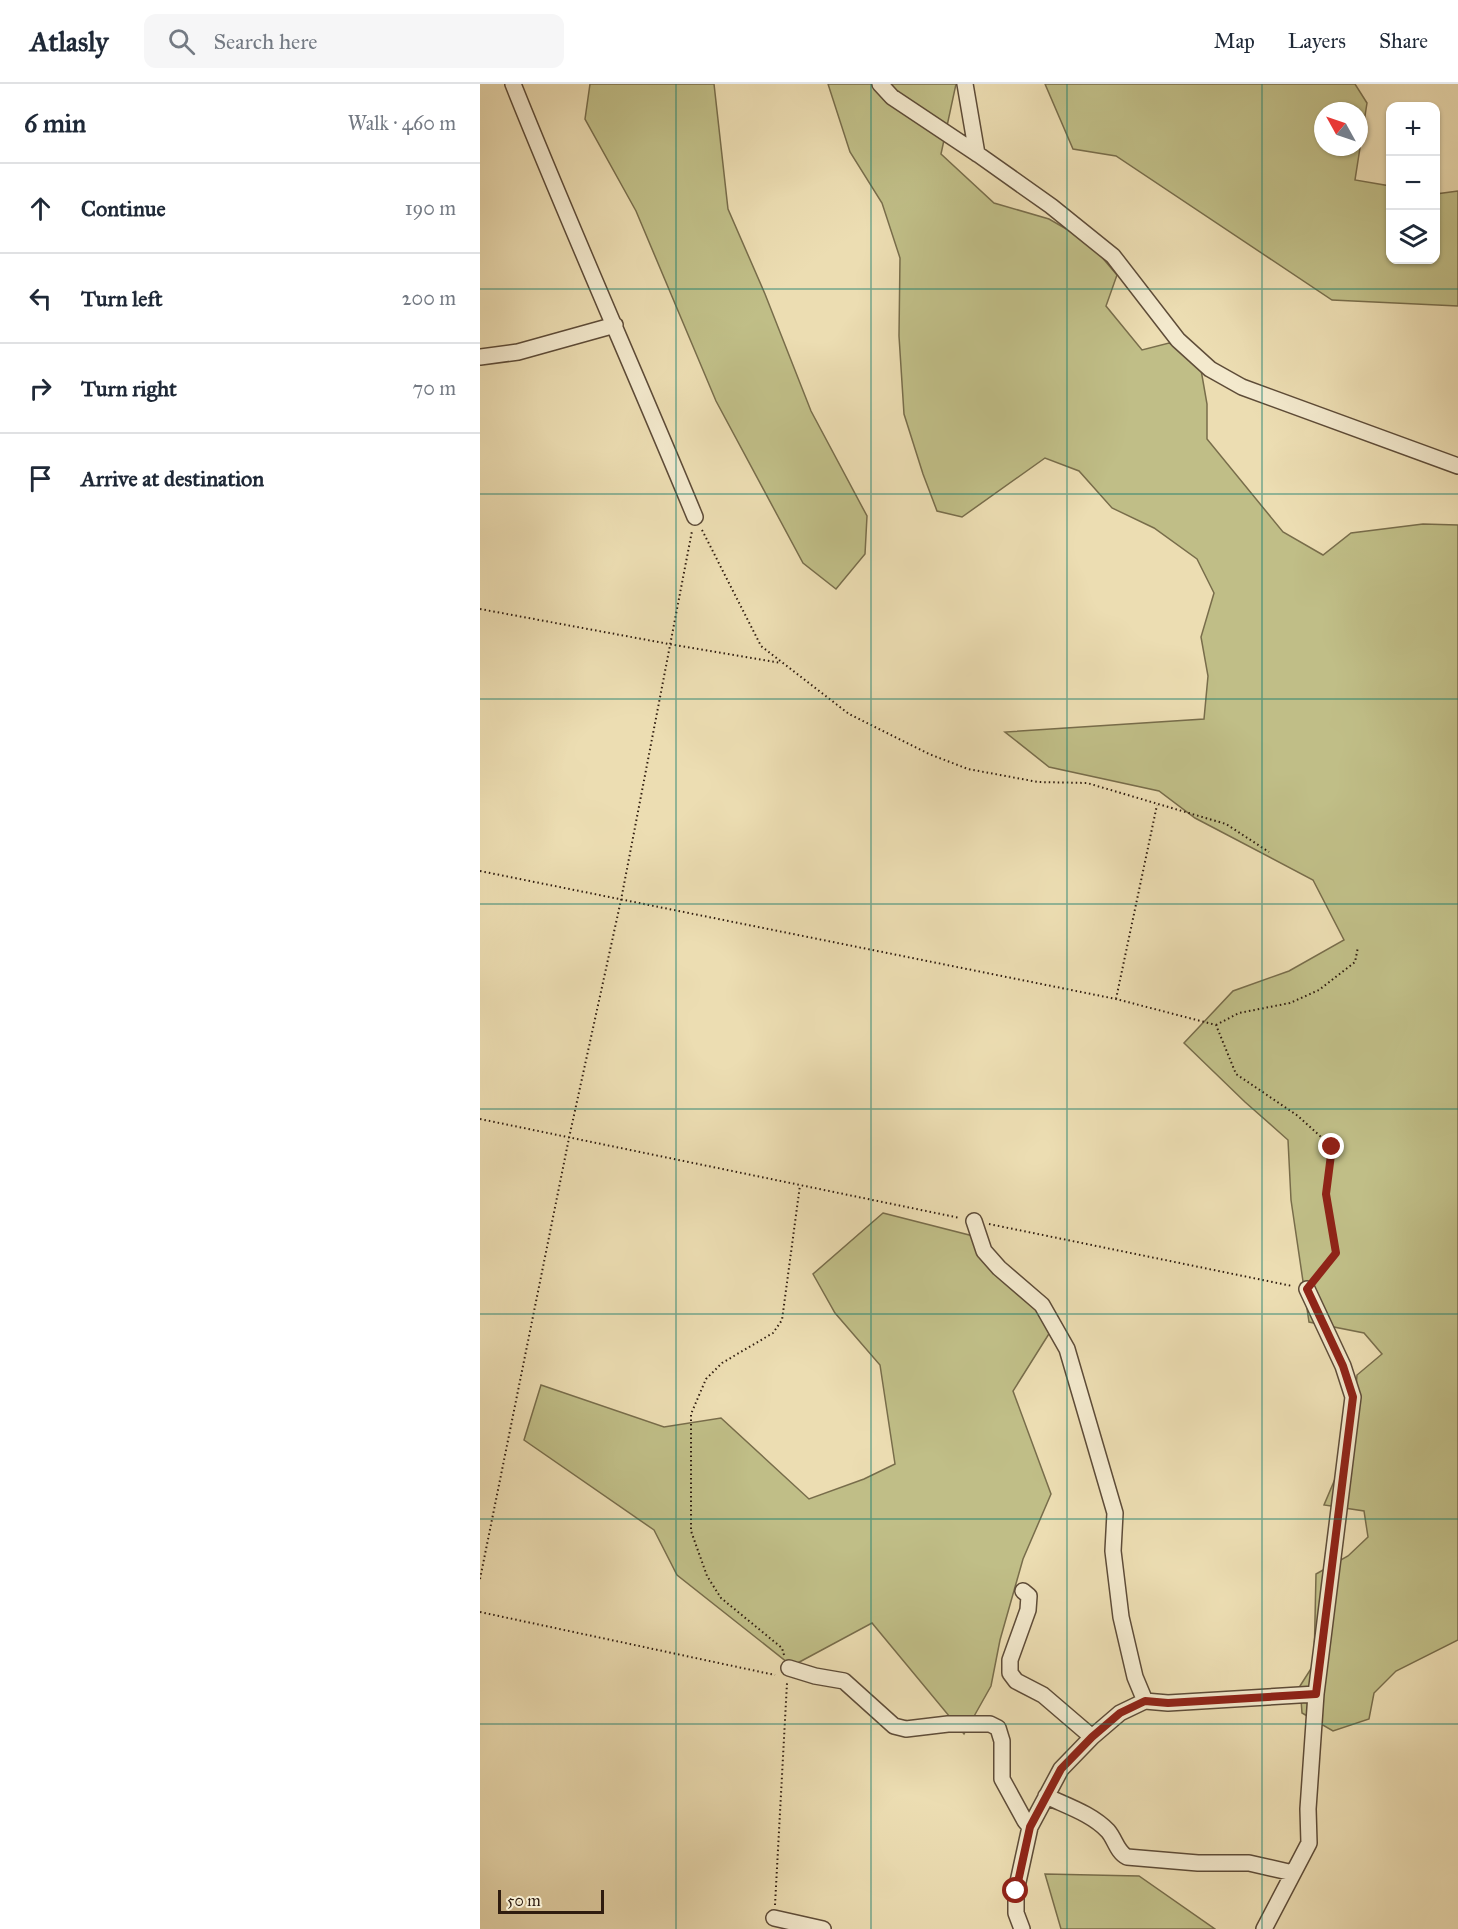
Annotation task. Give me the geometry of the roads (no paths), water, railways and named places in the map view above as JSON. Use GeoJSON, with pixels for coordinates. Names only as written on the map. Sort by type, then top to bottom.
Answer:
{"type":"FeatureCollection","features":[{"type":"Feature","properties":{"kind":"street"},"geometry":{"type":"LineString","coordinates":[[513,84],[563,210],[615,325],[695,517]]}},
{"type":"Feature","properties":{"kind":"street"},"geometry":{"type":"LineString","coordinates":[[880,84],[892,97],[1051,206],[1113,256],[1178,340],[1210,369],[1242,387],[1458,466]]}},
{"type":"Feature","properties":{"kind":"street"},"geometry":{"type":"LineString","coordinates":[[965,84],[977,154]]}},
{"type":"Feature","properties":{"kind":"street"},"geometry":{"type":"LineString","coordinates":[[480,357],[518,352],[615,325]]}},
{"type":"Feature","properties":{"kind":"street"},"geometry":{"type":"LineString","coordinates":[[974,1221],[984,1251],[999,1268],[1042,1305],[1067,1348],[1115,1513],[1113,1551],[1121,1617],[1135,1677],[1145,1701]]}},
{"type":"Feature","properties":{"kind":"street"},"geometry":{"type":"LineString","coordinates":[[1264,1929],[1309,1843],[1308,1809],[1316,1694],[1353,1397],[1343,1366],[1307,1289]]}},
{"type":"Feature","properties":{"kind":"street"},"geometry":{"type":"LineString","coordinates":[[1023,1591],[1029,1596],[1028,1610],[1010,1660],[1010,1672],[1016,1681],[1043,1695],[1092,1737]]}},
{"type":"Feature","properties":{"kind":"street"},"geometry":{"type":"LineString","coordinates":[[788,1673],[844,1681],[894,1726],[906,1729],[948,1724],[990,1724],[998,1728],[1002,1742],[1002,1779],[1030,1827]]}},
{"type":"Feature","properties":{"kind":"street"},"geometry":{"type":"LineString","coordinates":[[1022,1929],[1016,1913],[1016,1891],[1030,1827],[1061,1769],[1092,1737],[1120,1713],[1145,1701],[1168,1703],[1316,1694]]}},
{"type":"Feature","properties":{"kind":"street"},"geometry":{"type":"LineString","coordinates":[[1046,1796],[1094,1818],[1109,1832],[1122,1855],[1127,1857],[1198,1863],[1249,1863],[1293,1873]]}},
{"type":"Feature","properties":{"kind":"street"},"geometry":{"type":"LineString","coordinates":[[774,1918],[823,1929]]}}]}
